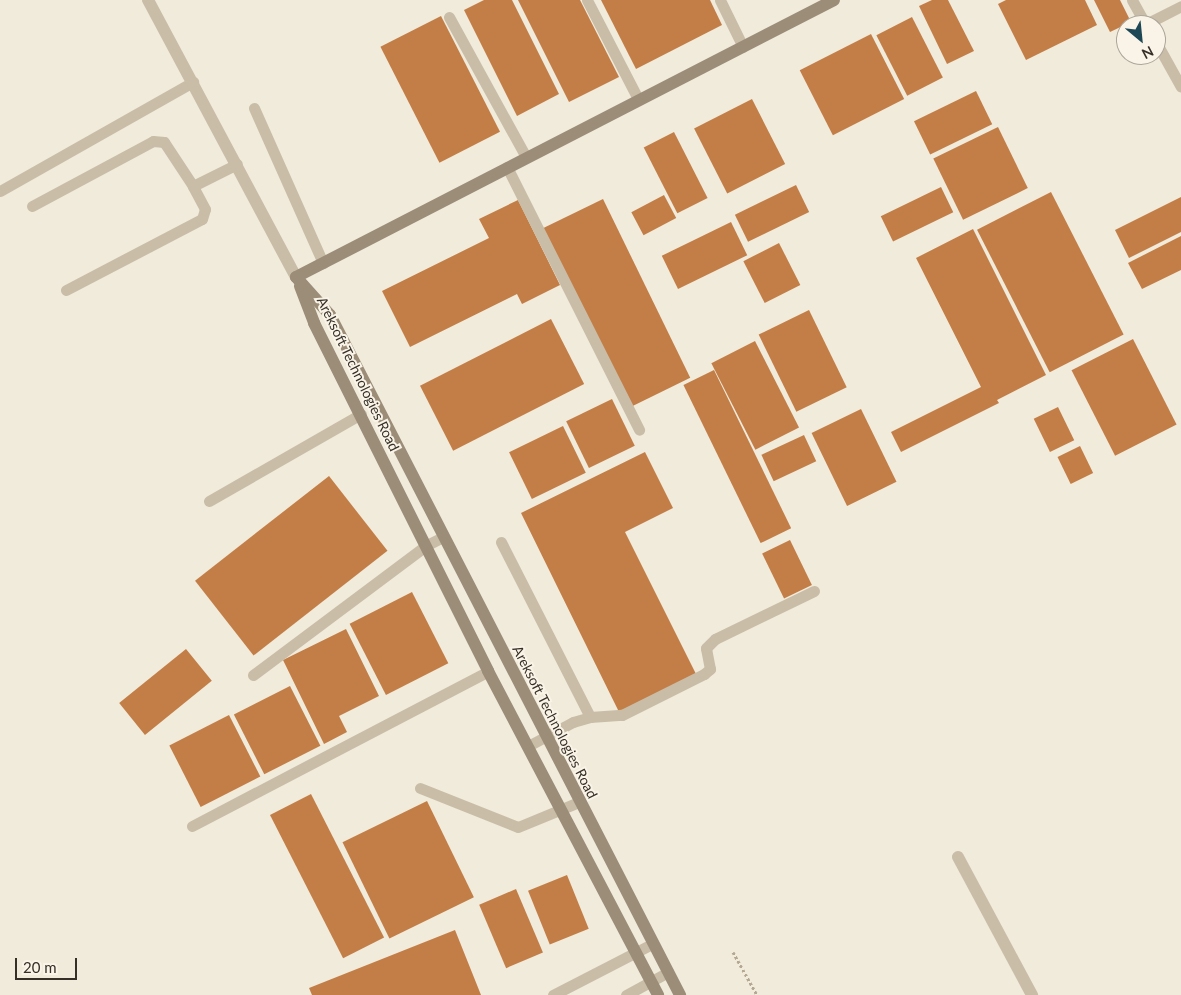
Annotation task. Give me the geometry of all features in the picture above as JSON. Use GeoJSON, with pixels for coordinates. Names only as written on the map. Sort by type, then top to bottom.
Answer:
{"type":"FeatureCollection","features":[{"type":"Feature","properties":{"kind":"street"},"geometry":{"type":"LineString","coordinates":[[148,0],[296,277],[638,99],[834,0]]}},
{"type":"Feature","properties":{"kind":"street","name":"Areksoft Technologies Road"},"geometry":{"type":"LineString","coordinates":[[296,277],[314,323],[427,545],[488,671],[658,995]]}},
{"type":"Feature","properties":{"kind":"street","name":"Areksoft Technologies Road"},"geometry":{"type":"LineString","coordinates":[[296,277],[330,316],[639,920],[680,995]]}},
{"type":"Feature","properties":{"kind":"street"},"geometry":{"type":"LineString","coordinates":[[958,857],[1032,995]]}},
{"type":"Feature","properties":{"kind":"street"},"geometry":{"type":"LineString","coordinates":[[623,928],[639,920]]}},
{"type":"Feature","properties":{"kind":"lane"},"geometry":{"type":"LineString","coordinates":[[587,0],[638,99]]}},
{"type":"Feature","properties":{"kind":"lane"},"geometry":{"type":"LineString","coordinates":[[720,0],[743,47]]}},
{"type":"Feature","properties":{"kind":"lane"},"geometry":{"type":"LineString","coordinates":[[1132,0],[1140,15]]}},
{"type":"Feature","properties":{"kind":"lane"},"geometry":{"type":"LineString","coordinates":[[1164,15],[1181,6]]}},
{"type":"Feature","properties":{"kind":"lane"},"geometry":{"type":"LineString","coordinates":[[449,17],[526,157]]}},
{"type":"Feature","properties":{"kind":"lane"},"geometry":{"type":"LineString","coordinates":[[1166,60],[1181,87]]}},
{"type":"Feature","properties":{"kind":"lane"},"geometry":{"type":"LineString","coordinates":[[0,191],[193,82]]}},
{"type":"Feature","properties":{"kind":"lane"},"geometry":{"type":"LineString","coordinates":[[254,108],[323,263]]}},
{"type":"Feature","properties":{"kind":"lane"},"geometry":{"type":"LineString","coordinates":[[32,206],[153,141],[164,142],[194,186],[205,210],[202,219],[66,290]]}},
{"type":"Feature","properties":{"kind":"lane"},"geometry":{"type":"LineString","coordinates":[[194,186],[237,164]]}},
{"type":"Feature","properties":{"kind":"lane"},"geometry":{"type":"LineString","coordinates":[[507,167],[639,430]]}},
{"type":"Feature","properties":{"kind":"lane"},"geometry":{"type":"LineString","coordinates":[[209,501],[361,414]]}},
{"type":"Feature","properties":{"kind":"lane"},"geometry":{"type":"LineString","coordinates":[[253,675],[427,545],[442,537]]}},
{"type":"Feature","properties":{"kind":"lane"},"geometry":{"type":"LineString","coordinates":[[501,542],[590,716]]}},
{"type":"Feature","properties":{"kind":"lane"},"geometry":{"type":"LineString","coordinates":[[528,746],[573,722],[590,716],[622,714],[704,674],[710,669],[706,648],[715,639],[753,618],[814,591]]}},
{"type":"Feature","properties":{"kind":"lane"},"geometry":{"type":"LineString","coordinates":[[192,826],[488,671]]}},
{"type":"Feature","properties":{"kind":"lane"},"geometry":{"type":"LineString","coordinates":[[420,788],[518,827],[563,811],[579,802]]}},
{"type":"Feature","properties":{"kind":"lane"},"geometry":{"type":"LineString","coordinates":[[553,995],[652,944]]}},
{"type":"Feature","properties":{"kind":"lane"},"geometry":{"type":"LineString","coordinates":[[629,994],[668,972]]}},
{"type":"Feature","properties":{"kind":"path"},"geometry":{"type":"LineString","coordinates":[[733,952],[757,995]]}},
{"type":"Feature","properties":{"kind":"building"},"geometry":{"type":"Polygon","coordinates":[[[484,0],[512,0],[559,94],[517,116],[464,10],[484,0]]]}},
{"type":"Feature","properties":{"kind":"building"},"geometry":{"type":"Polygon","coordinates":[[[518,0],[580,0],[619,77],[569,102],[518,0]]]}},
{"type":"Feature","properties":{"kind":"building"},"geometry":{"type":"Polygon","coordinates":[[[601,0],[710,0],[722,25],[636,69],[601,0]]]}},
{"type":"Feature","properties":{"kind":"building"},"geometry":{"type":"Polygon","coordinates":[[[932,0],[948,0],[974,51],[947,64],[919,6],[932,0]]]}},
{"type":"Feature","properties":{"kind":"building"},"geometry":{"type":"Polygon","coordinates":[[[1006,0],[1085,0],[1097,25],[1026,60],[998,4],[1006,0]]]}},
{"type":"Feature","properties":{"kind":"building"},"geometry":{"type":"Polygon","coordinates":[[[1094,0],[1120,0],[1128,15],[1116,15],[1116,29],[1110,32],[1094,0]]]}},
{"type":"Feature","properties":{"kind":"building"},"geometry":{"type":"Polygon","coordinates":[[[441,16],[500,132],[439,163],[380,47],[441,16]]]}},
{"type":"Feature","properties":{"kind":"building"},"geometry":{"type":"Polygon","coordinates":[[[912,17],[943,78],[907,96],[876,35],[912,17]]]}},
{"type":"Feature","properties":{"kind":"building"},"geometry":{"type":"Polygon","coordinates":[[[871,34],[904,99],[833,135],[800,70],[871,34]]]}},
{"type":"Feature","properties":{"kind":"building"},"geometry":{"type":"Polygon","coordinates":[[[976,91],[992,124],[930,155],[914,121],[976,91]]]}},
{"type":"Feature","properties":{"kind":"building"},"geometry":{"type":"Polygon","coordinates":[[[752,99],[785,164],[727,194],[694,129],[752,99]]]}},
{"type":"Feature","properties":{"kind":"building"},"geometry":{"type":"Polygon","coordinates":[[[998,127],[1028,188],[963,220],[933,159],[998,127]]]}},
{"type":"Feature","properties":{"kind":"building"},"geometry":{"type":"Polygon","coordinates":[[[674,132],[708,198],[677,213],[644,147],[674,132]]]}},
{"type":"Feature","properties":{"kind":"building"},"geometry":{"type":"Polygon","coordinates":[[[796,185],[809,212],[748,242],[735,215],[796,185]]]}},
{"type":"Feature","properties":{"kind":"building"},"geometry":{"type":"Polygon","coordinates":[[[941,187],[953,212],[893,242],[881,216],[941,187]]]}},
{"type":"Feature","properties":{"kind":"building"},"geometry":{"type":"Polygon","coordinates":[[[1051,192],[1124,335],[1050,372],[977,230],[1051,192]]]}},
{"type":"Feature","properties":{"kind":"building"},"geometry":{"type":"Polygon","coordinates":[[[664,195],[676,218],[644,235],[631,212],[664,195]]]}},
{"type":"Feature","properties":{"kind":"building"},"geometry":{"type":"Polygon","coordinates":[[[1181,197],[1181,232],[1129,258],[1115,230],[1181,197]]]}},
{"type":"Feature","properties":{"kind":"building"},"geometry":{"type":"Polygon","coordinates":[[[603,199],[690,378],[629,408],[542,229],[603,199]]]}},
{"type":"Feature","properties":{"kind":"building"},"geometry":{"type":"Polygon","coordinates":[[[518,200],[560,285],[522,304],[517,294],[410,347],[382,291],[489,238],[479,219],[518,200]]]}},
{"type":"Feature","properties":{"kind":"building"},"geometry":{"type":"Polygon","coordinates":[[[731,222],[747,255],[678,289],[662,256],[731,222]]]}},
{"type":"Feature","properties":{"kind":"building"},"geometry":{"type":"Polygon","coordinates":[[[973,229],[1046,375],[997,400],[999,403],[901,452],[891,432],[981,387],[916,258],[973,229]]]}},
{"type":"Feature","properties":{"kind":"building"},"geometry":{"type":"Polygon","coordinates":[[[1181,236],[1181,270],[1142,289],[1128,263],[1181,236]]]}},
{"type":"Feature","properties":{"kind":"building"},"geometry":{"type":"Polygon","coordinates":[[[779,243],[800,285],[765,303],[743,261],[779,243]]]}},
{"type":"Feature","properties":{"kind":"building"},"geometry":{"type":"Polygon","coordinates":[[[809,310],[847,387],[796,412],[759,335],[809,310]]]}},
{"type":"Feature","properties":{"kind":"building"},"geometry":{"type":"Polygon","coordinates":[[[551,319],[584,384],[453,451],[420,386],[551,319]]]}},
{"type":"Feature","properties":{"kind":"building"},"geometry":{"type":"Polygon","coordinates":[[[1133,339],[1177,425],[1115,456],[1072,370],[1133,339]]]}},
{"type":"Feature","properties":{"kind":"building"},"geometry":{"type":"Polygon","coordinates":[[[755,341],[799,427],[755,450],[711,363],[755,341]]]}},
{"type":"Feature","properties":{"kind":"building"},"geometry":{"type":"Polygon","coordinates":[[[714,370],[791,528],[761,543],[683,385],[714,370]]]}},
{"type":"Feature","properties":{"kind":"building"},"geometry":{"type":"Polygon","coordinates":[[[612,399],[635,446],[589,468],[566,421],[612,399]]]}},
{"type":"Feature","properties":{"kind":"building"},"geometry":{"type":"Polygon","coordinates":[[[1058,407],[1074,440],[1050,452],[1034,419],[1058,407]]]}},
{"type":"Feature","properties":{"kind":"building"},"geometry":{"type":"Polygon","coordinates":[[[861,409],[897,482],[847,506],[812,433],[861,409]]]}},
{"type":"Feature","properties":{"kind":"building"},"geometry":{"type":"Polygon","coordinates":[[[563,426],[586,473],[532,499],[509,452],[563,426]]]}},
{"type":"Feature","properties":{"kind":"building"},"geometry":{"type":"Polygon","coordinates":[[[804,435],[816,461],[774,481],[761,455],[804,435]]]}},
{"type":"Feature","properties":{"kind":"building"},"geometry":{"type":"Polygon","coordinates":[[[1080,446],[1093,473],[1071,484],[1058,457],[1080,446]]]}},
{"type":"Feature","properties":{"kind":"building"},"geometry":{"type":"Polygon","coordinates":[[[645,452],[673,508],[625,532],[696,674],[619,712],[521,513],[645,452]]]}},
{"type":"Feature","properties":{"kind":"building"},"geometry":{"type":"Polygon","coordinates":[[[329,476],[387,551],[254,656],[195,581],[329,476]]]}},
{"type":"Feature","properties":{"kind":"building"},"geometry":{"type":"Polygon","coordinates":[[[790,540],[812,585],[784,599],[762,554],[790,540]]]}},
{"type":"Feature","properties":{"kind":"building"},"geometry":{"type":"Polygon","coordinates":[[[412,592],[448,663],[386,695],[350,624],[412,592]]]}},
{"type":"Feature","properties":{"kind":"building"},"geometry":{"type":"Polygon","coordinates":[[[346,629],[379,696],[339,716],[347,732],[324,744],[283,660],[346,629]]]}},
{"type":"Feature","properties":{"kind":"building"},"geometry":{"type":"Polygon","coordinates":[[[186,649],[212,681],[145,735],[119,703],[186,649]]]}},
{"type":"Feature","properties":{"kind":"building"},"geometry":{"type":"Polygon","coordinates":[[[290,686],[320,746],[264,774],[234,715],[290,686]]]}},
{"type":"Feature","properties":{"kind":"building"},"geometry":{"type":"Polygon","coordinates":[[[229,715],[260,776],[201,807],[169,745],[229,715]]]}},
{"type":"Feature","properties":{"kind":"building"},"geometry":{"type":"Polygon","coordinates":[[[311,794],[384,937],[343,958],[270,815],[311,794]]]}},
{"type":"Feature","properties":{"kind":"building"},"geometry":{"type":"Polygon","coordinates":[[[427,801],[474,897],[389,938],[343,842],[427,801]]]}},
{"type":"Feature","properties":{"kind":"building"},"geometry":{"type":"Polygon","coordinates":[[[567,875],[589,929],[550,945],[528,891],[567,875]]]}},
{"type":"Feature","properties":{"kind":"building"},"geometry":{"type":"Polygon","coordinates":[[[516,889],[543,953],[506,968],[479,905],[516,889]]]}},
{"type":"Feature","properties":{"kind":"building"},"geometry":{"type":"Polygon","coordinates":[[[455,930],[481,995],[312,995],[309,988],[455,930]]]}}]}
